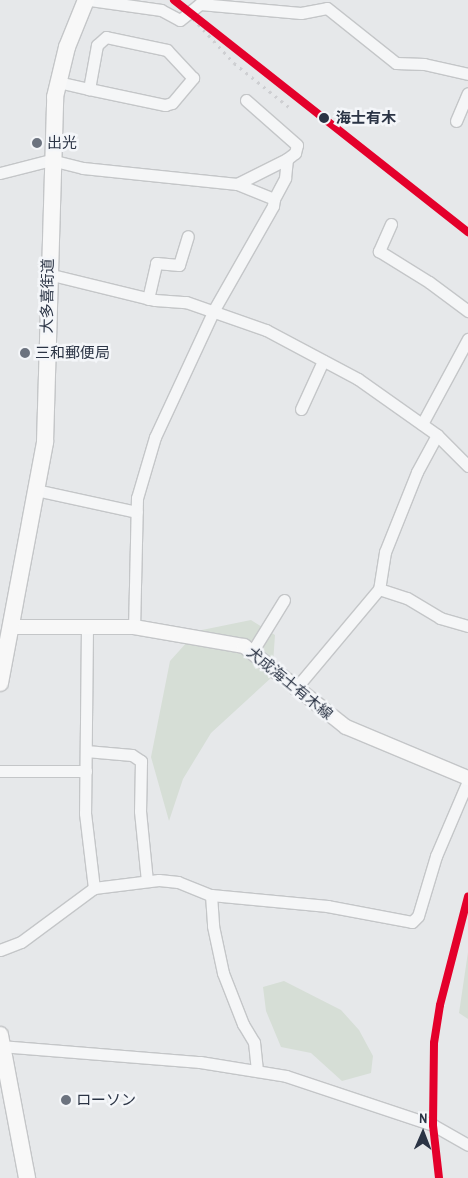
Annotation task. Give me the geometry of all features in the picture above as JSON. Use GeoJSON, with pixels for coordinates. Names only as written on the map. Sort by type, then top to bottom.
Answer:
{"type":"FeatureCollection","features":[{"type":"Feature","properties":{"kind":"highway","name":"大多喜街道"},"geometry":{"type":"LineString","coordinates":[[0,682],[6,625],[45,442],[51,160],[58,82],[86,0]]}},
{"type":"Feature","properties":{"kind":"highway"},"geometry":{"type":"LineString","coordinates":[[1,1042],[27,1178]]}},
{"type":"Feature","properties":{"kind":"main road","name":"犬成海士有木線"},"geometry":{"type":"LineString","coordinates":[[6,625],[134,627],[222,640],[244,646],[295,689],[346,727],[468,779]]}},
{"type":"Feature","properties":{"kind":"street"},"geometry":{"type":"LineString","coordinates":[[90,0],[161,10],[180,20],[200,4],[301,13],[329,4],[396,63],[424,64],[468,74]]}},
{"type":"Feature","properties":{"kind":"street"},"geometry":{"type":"LineString","coordinates":[[58,82],[89,89],[165,105],[172,103],[193,78],[166,50],[106,38],[97,45],[89,89]]}},
{"type":"Feature","properties":{"kind":"street"},"geometry":{"type":"LineString","coordinates":[[456,121],[468,93]]}},
{"type":"Feature","properties":{"kind":"street"},"geometry":{"type":"LineString","coordinates":[[237,184],[287,159],[295,153],[297,145],[246,100]]}},
{"type":"Feature","properties":{"kind":"street"},"geometry":{"type":"LineString","coordinates":[[134,627],[137,498],[155,437],[214,310],[273,206],[274,198],[285,178],[287,159]]}},
{"type":"Feature","properties":{"kind":"street"},"geometry":{"type":"LineString","coordinates":[[0,173],[51,160],[83,168],[237,184],[274,198]]}},
{"type":"Feature","properties":{"kind":"street"},"geometry":{"type":"LineString","coordinates":[[391,224],[379,251],[429,282],[468,311]]}},
{"type":"Feature","properties":{"kind":"street"},"geometry":{"type":"LineString","coordinates":[[148,299],[156,263],[179,265],[188,236]]}},
{"type":"Feature","properties":{"kind":"street"},"geometry":{"type":"LineString","coordinates":[[48,274],[148,299],[186,302],[214,310],[287,341],[323,362],[358,379],[437,435],[467,463]]}},
{"type":"Feature","properties":{"kind":"street"},"geometry":{"type":"LineString","coordinates":[[422,424],[463,362],[468,339]]}},
{"type":"Feature","properties":{"kind":"street"},"geometry":{"type":"LineString","coordinates":[[301,409],[323,362]]}},
{"type":"Feature","properties":{"kind":"street"},"geometry":{"type":"LineString","coordinates":[[295,689],[379,589],[385,552],[417,472],[437,435]]}},
{"type":"Feature","properties":{"kind":"street"},"geometry":{"type":"LineString","coordinates":[[36,490],[137,512]]}},
{"type":"Feature","properties":{"kind":"street"},"geometry":{"type":"LineString","coordinates":[[379,589],[407,598],[440,618],[468,626]]}},
{"type":"Feature","properties":{"kind":"street"},"geometry":{"type":"LineString","coordinates":[[252,652],[284,600]]}},
{"type":"Feature","properties":{"kind":"street"},"geometry":{"type":"LineString","coordinates":[[87,627],[86,771],[88,857],[94,888]]}},
{"type":"Feature","properties":{"kind":"street"},"geometry":{"type":"LineString","coordinates":[[86,751],[132,755],[141,761],[140,811],[147,881]]}},
{"type":"Feature","properties":{"kind":"street"},"geometry":{"type":"LineString","coordinates":[[0,772],[86,771]]}},
{"type":"Feature","properties":{"kind":"street"},"geometry":{"type":"LineString","coordinates":[[0,950],[21,942],[94,888],[147,881],[178,882],[211,895],[327,906],[412,922],[418,916],[436,856],[468,779]]}},
{"type":"Feature","properties":{"kind":"street"},"geometry":{"type":"LineString","coordinates":[[211,895],[213,926],[223,973],[243,1024],[254,1042],[257,1070]]}},
{"type":"Feature","properties":{"kind":"street"},"geometry":{"type":"LineString","coordinates":[[1,1042],[257,1070],[286,1076],[417,1119],[468,1145]]}},
{"type":"Feature","properties":{"kind":"shaded area"},"geometry":{"type":"Polygon","coordinates":[[[251,620],[275,635],[272,677],[211,733],[183,779],[169,821],[151,757],[170,661],[197,631],[251,620]]]}},
{"type":"Feature","properties":{"kind":"shaded area"},"geometry":{"type":"Polygon","coordinates":[[[468,952],[468,1019],[459,1013],[468,952]]]}},
{"type":"Feature","properties":{"kind":"shaded area"},"geometry":{"type":"Polygon","coordinates":[[[284,981],[341,1010],[359,1030],[373,1056],[371,1073],[342,1081],[311,1053],[281,1047],[266,1011],[263,987],[284,981]]]}},
{"type":"Feature","properties":{"kind":"railway"},"geometry":{"type":"LineString","coordinates":[[188,13],[234,63],[289,107]]}},
{"type":"Feature","properties":{"kind":"transit line"},"geometry":{"type":"LineString","coordinates":[[174,0],[468,232]]}},
{"type":"Feature","properties":{"kind":"transit line"},"geometry":{"type":"LineString","coordinates":[[439,1178],[433,1125],[434,1043],[440,1005],[468,897]]}},
{"type":"Feature","properties":{"kind":"place","name":"海士有木"},"geometry":{"type":"Point","coordinates":[324,118]}},
{"type":"Feature","properties":{"kind":"place","name":"出光"},"geometry":{"type":"Point","coordinates":[37,143]}},
{"type":"Feature","properties":{"kind":"place","name":"三和郵便局"},"geometry":{"type":"Point","coordinates":[25,353]}},
{"type":"Feature","properties":{"kind":"place","name":"ローソン"},"geometry":{"type":"Point","coordinates":[66,1100]}}]}
